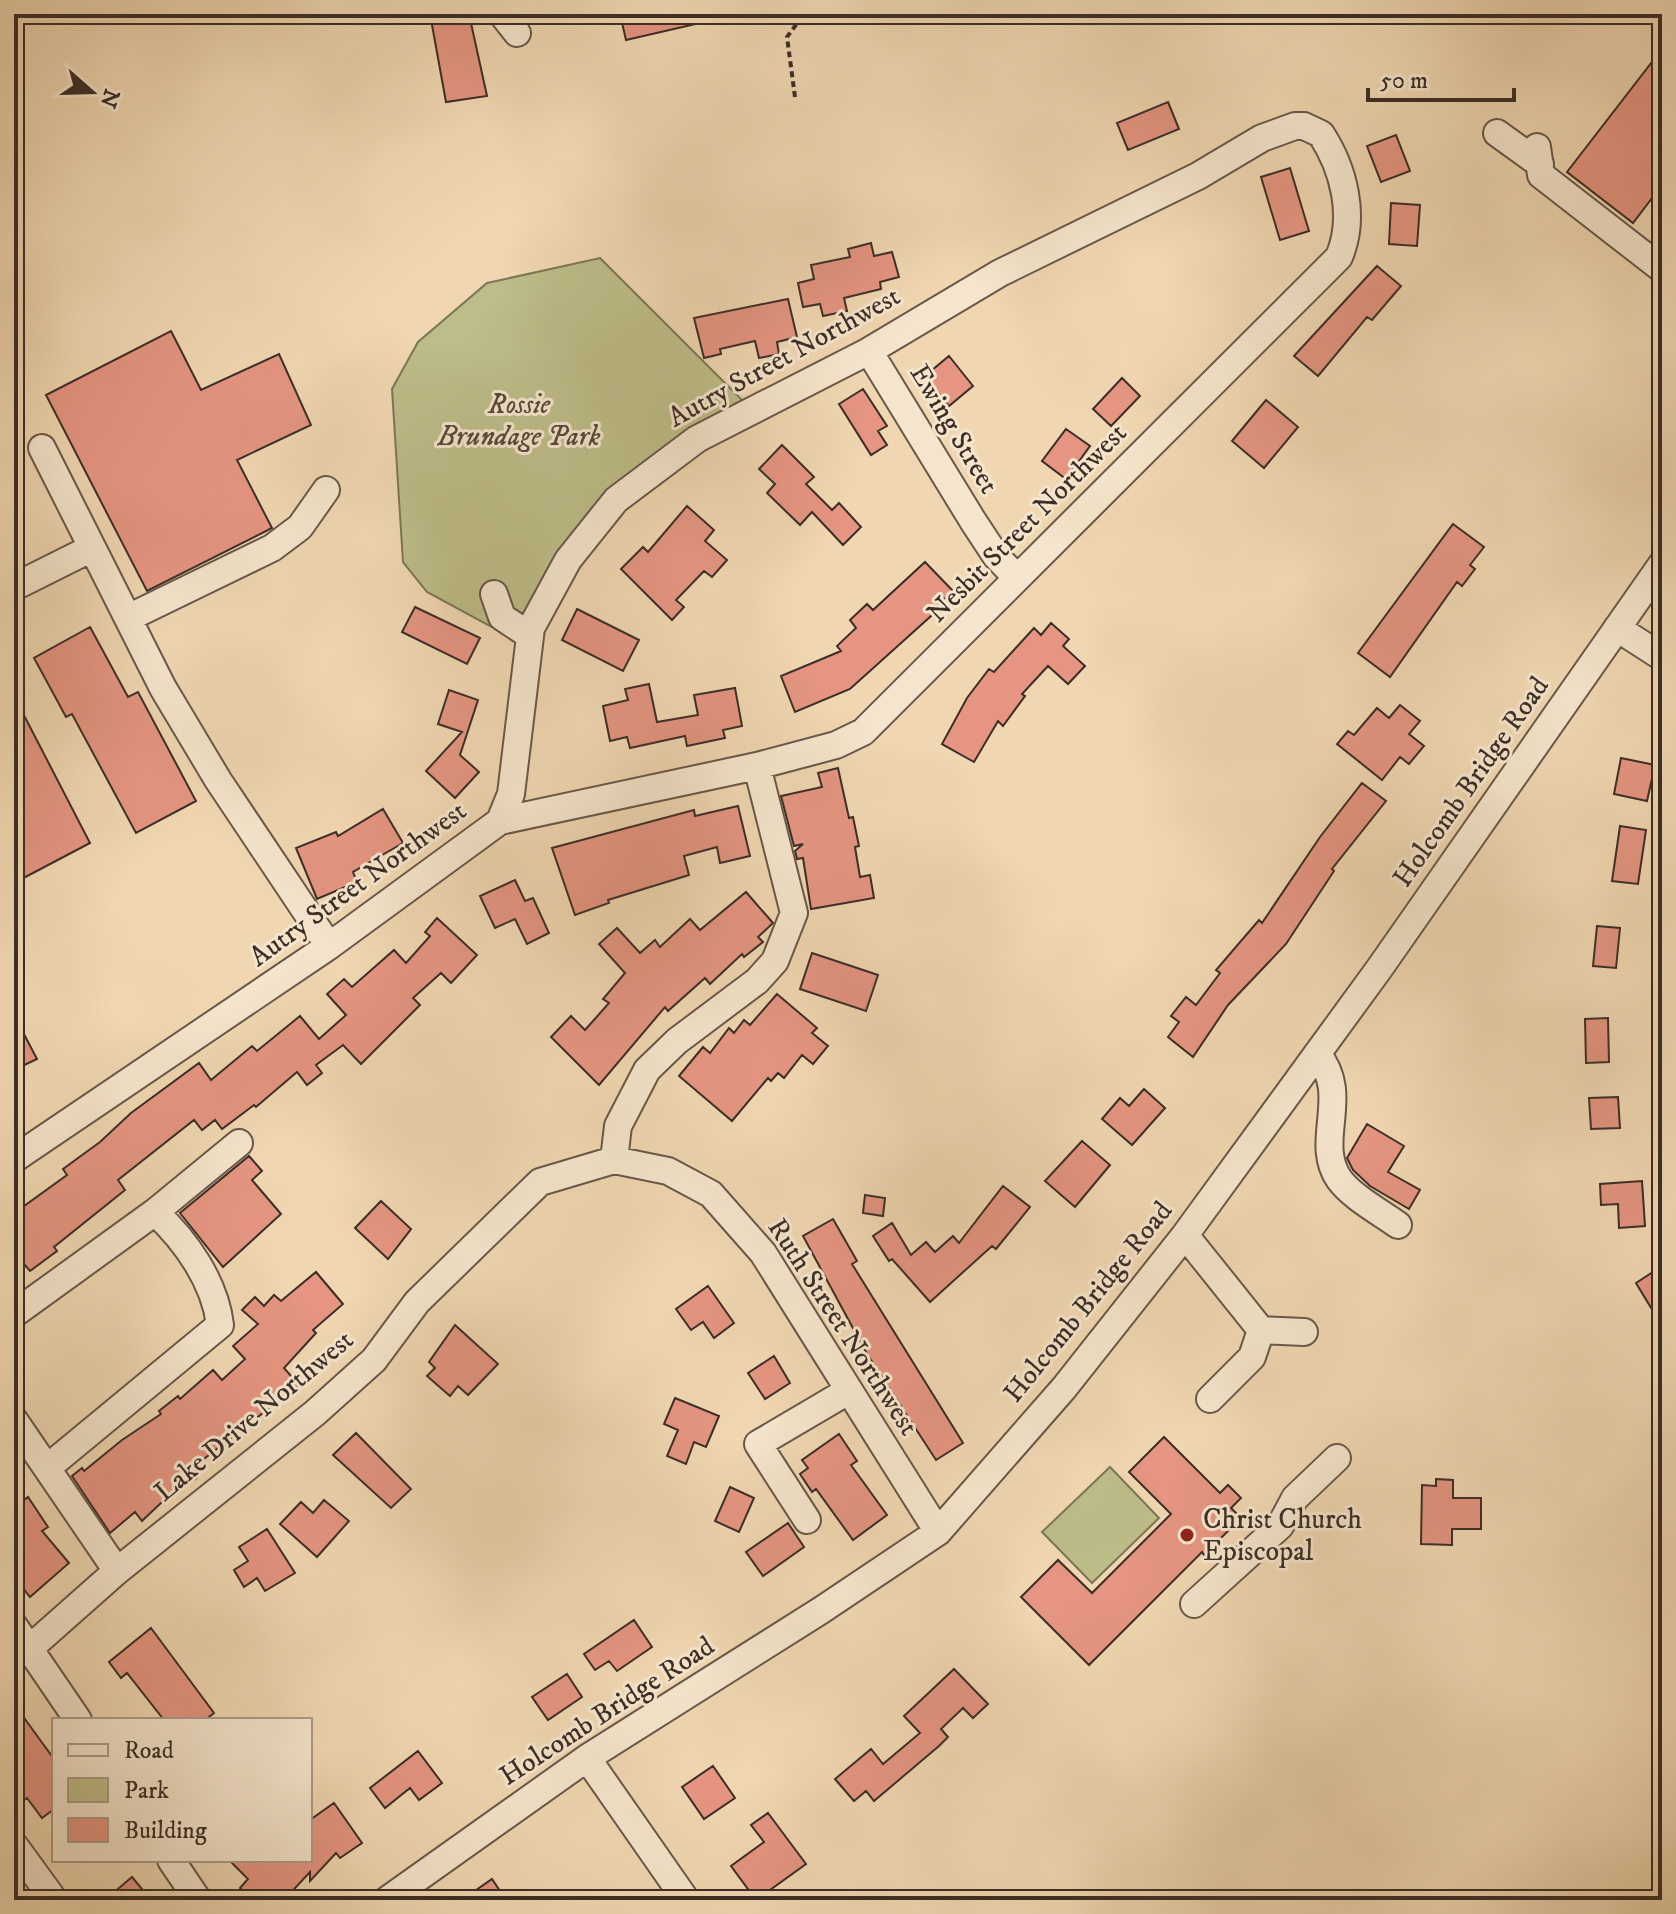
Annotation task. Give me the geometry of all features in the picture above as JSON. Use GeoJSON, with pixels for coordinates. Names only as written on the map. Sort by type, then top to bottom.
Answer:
{"type":"FeatureCollection","features":[{"type":"Feature","properties":{"kind":"street","name":"Nesbit Street Northwest"},"geometry":{"type":"LineString","coordinates":[[500,821],[757,766],[836,745],[863,732],[1339,257],[1348,216],[1345,191],[1321,134],[1295,126],[1262,138],[1230,156]]}},
{"type":"Feature","properties":{"kind":"street"},"geometry":{"type":"LineString","coordinates":[[1497,133],[1538,156],[1541,175],[1657,256]]}},
{"type":"Feature","properties":{"kind":"street","name":"Autry Street Northwest"},"geometry":{"type":"LineString","coordinates":[[14,1159],[329,946],[500,821],[511,794],[529,635],[568,560],[616,500],[697,439],[869,351],[1000,273],[1198,176],[1230,156]]}},
{"type":"Feature","properties":{"kind":"street","name":"Ewing Street"},"geometry":{"type":"LineString","coordinates":[[869,351],[973,521],[996,556],[1016,577]]}},
{"type":"Feature","properties":{"kind":"street"},"geometry":{"type":"LineString","coordinates":[[42,448],[163,688],[218,780],[329,946]]}},
{"type":"Feature","properties":{"kind":"street"},"geometry":{"type":"LineString","coordinates":[[128,618],[272,548],[300,527],[326,490]]}},
{"type":"Feature","properties":{"kind":"street"},"geometry":{"type":"LineString","coordinates":[[14,587],[92,548]]}},
{"type":"Feature","properties":{"kind":"street","name":"Holcomb Bridge Road"},"geometry":{"type":"LineString","coordinates":[[387,1900],[587,1758],[820,1611],[938,1532],[1064,1388],[1185,1235],[1317,1054],[1662,564]]}},
{"type":"Feature","properties":{"kind":"street"},"geometry":{"type":"LineString","coordinates":[[494,594],[502,617],[529,635]]}},
{"type":"Feature","properties":{"kind":"street"},"geometry":{"type":"LineString","coordinates":[[1617,628],[1662,657]]}},
{"type":"Feature","properties":{"kind":"street"},"geometry":{"type":"LineString","coordinates":[[614,1160],[618,1126],[647,1070],[677,1041],[757,981],[775,961],[794,913],[757,766]]}},
{"type":"Feature","properties":{"kind":"street"},"geometry":{"type":"LineString","coordinates":[[1317,1054],[1327,1066],[1334,1088],[1330,1148],[1333,1169],[1341,1182],[1398,1225]]}},
{"type":"Feature","properties":{"kind":"street"},"geometry":{"type":"LineString","coordinates":[[14,1314],[155,1212],[239,1143]]}},
{"type":"Feature","properties":{"kind":"street","name":"Ruth Street Northwest"},"geometry":{"type":"LineString","coordinates":[[584,1169],[614,1160],[668,1171],[711,1194],[763,1253],[938,1532]]}},
{"type":"Feature","properties":{"kind":"street","name":"Lake Drive Northwest"},"geometry":{"type":"LineString","coordinates":[[30,1648],[117,1571],[315,1413],[374,1360],[417,1302],[540,1182],[584,1169]]}},
{"type":"Feature","properties":{"kind":"street"},"geometry":{"type":"LineString","coordinates":[[47,1468],[220,1325],[218,1307],[200,1268],[172,1229],[155,1212]]}},
{"type":"Feature","properties":{"kind":"street"},"geometry":{"type":"LineString","coordinates":[[1185,1235],[1261,1330],[1304,1332]]}},
{"type":"Feature","properties":{"kind":"street"},"geometry":{"type":"LineString","coordinates":[[1210,1399],[1252,1357],[1261,1330]]}},
{"type":"Feature","properties":{"kind":"street"},"geometry":{"type":"LineString","coordinates":[[807,1520],[758,1444],[848,1391]]}},
{"type":"Feature","properties":{"kind":"street"},"geometry":{"type":"LineString","coordinates":[[14,1420],[117,1571]]}},
{"type":"Feature","properties":{"kind":"street"},"geometry":{"type":"LineString","coordinates":[[1194,1604],[1280,1526],[1295,1498],[1337,1458]]}},
{"type":"Feature","properties":{"kind":"street"},"geometry":{"type":"LineString","coordinates":[[14,1626],[77,1718]]}},
{"type":"Feature","properties":{"kind":"street"},"geometry":{"type":"LineString","coordinates":[[587,1758],[686,1900]]}},
{"type":"Feature","properties":{"kind":"street"},"geometry":{"type":"LineString","coordinates":[[14,1845],[54,1900]]}},
{"type":"Feature","properties":{"kind":"street"},"geometry":{"type":"LineString","coordinates":[[172,1862],[198,1900]]}},
{"type":"Feature","properties":{"kind":"path"},"geometry":{"type":"LineString","coordinates":[[795,97],[787,37],[804,14]]}},
{"type":"Feature","properties":{"kind":"green space","name":"Rossie Brundage Park"},"geometry":{"type":"Polygon","coordinates":[[[600,258],[751,409],[616,500],[527,646],[427,592],[403,562],[392,389],[418,342],[487,283],[600,258]]]}},
{"type":"Feature","properties":{"kind":"green space"},"geometry":{"type":"Polygon","coordinates":[[[1110,1467],[1159,1518],[1092,1583],[1042,1532],[1110,1467]]]}},
{"type":"Feature","properties":{"kind":"building"},"geometry":{"type":"Polygon","coordinates":[[[430,14],[469,14],[487,96],[446,102],[430,14]]]}},
{"type":"Feature","properties":{"kind":"building"},"geometry":{"type":"Polygon","coordinates":[[[620,14],[712,14],[713,20],[626,40],[620,14]]]}},
{"type":"Feature","properties":{"kind":"building"},"geometry":{"type":"Polygon","coordinates":[[[1662,49],[1662,185],[1633,223],[1567,172],[1662,49]]]}},
{"type":"Feature","properties":{"kind":"building"},"geometry":{"type":"Polygon","coordinates":[[[1168,102],[1179,129],[1128,150],[1117,123],[1168,102]]]}},
{"type":"Feature","properties":{"kind":"building"},"geometry":{"type":"Polygon","coordinates":[[[1396,135],[1410,171],[1381,182],[1367,146],[1396,135]]]}},
{"type":"Feature","properties":{"kind":"building"},"geometry":{"type":"Polygon","coordinates":[[[1290,168],[1309,231],[1280,240],[1261,177],[1290,168]]]}},
{"type":"Feature","properties":{"kind":"building"},"geometry":{"type":"Polygon","coordinates":[[[1391,203],[1420,205],[1417,246],[1389,244],[1391,203]]]}},
{"type":"Feature","properties":{"kind":"building"},"geometry":{"type":"Polygon","coordinates":[[[871,243],[874,256],[892,252],[899,277],[880,282],[881,289],[844,298],[847,311],[823,316],[820,304],[803,307],[798,283],[814,279],[811,265],[850,257],[848,249],[871,243]]]}},
{"type":"Feature","properties":{"kind":"building"},"geometry":{"type":"Polygon","coordinates":[[[1377,266],[1401,286],[1372,320],[1367,317],[1318,376],[1294,356],[1377,266]]]}},
{"type":"Feature","properties":{"kind":"building"},"geometry":{"type":"Polygon","coordinates":[[[788,299],[797,337],[777,342],[779,354],[759,358],[755,341],[720,349],[721,354],[704,358],[694,318],[788,299]]]}},
{"type":"Feature","properties":{"kind":"building"},"geometry":{"type":"Polygon","coordinates":[[[171,331],[201,390],[279,354],[311,425],[237,460],[272,528],[147,591],[46,395],[171,331]]]}},
{"type":"Feature","properties":{"kind":"building"},"geometry":{"type":"Polygon","coordinates":[[[949,356],[973,386],[949,406],[925,376],[949,356]]]}},
{"type":"Feature","properties":{"kind":"building"},"geometry":{"type":"Polygon","coordinates":[[[1122,378],[1140,396],[1111,426],[1093,409],[1122,378]]]}},
{"type":"Feature","properties":{"kind":"building"},"geometry":{"type":"Polygon","coordinates":[[[863,389],[887,426],[878,431],[887,445],[871,455],[839,404],[863,389]]]}},
{"type":"Feature","properties":{"kind":"building"},"geometry":{"type":"Polygon","coordinates":[[[1266,400],[1298,427],[1264,468],[1232,441],[1266,400]]]}},
{"type":"Feature","properties":{"kind":"building"},"geometry":{"type":"Polygon","coordinates":[[[1066,429],[1090,446],[1066,479],[1042,461],[1066,429]]]}},
{"type":"Feature","properties":{"kind":"building"},"geometry":{"type":"Polygon","coordinates":[[[782,445],[814,477],[806,484],[832,510],[839,503],[861,527],[843,545],[812,512],[800,525],[767,493],[775,484],[759,469],[782,445]]]}},
{"type":"Feature","properties":{"kind":"building"},"geometry":{"type":"Polygon","coordinates":[[[687,506],[714,530],[705,541],[727,560],[712,577],[704,571],[676,600],[684,607],[672,620],[621,569],[643,547],[648,552],[687,506]]]}},
{"type":"Feature","properties":{"kind":"building"},"geometry":{"type":"Polygon","coordinates":[[[1453,524],[1484,547],[1470,565],[1475,569],[1462,586],[1457,582],[1390,677],[1358,653],[1453,524]]]}},
{"type":"Feature","properties":{"kind":"building"},"geometry":{"type":"Polygon","coordinates":[[[925,562],[953,591],[938,605],[941,607],[850,689],[795,712],[781,676],[841,651],[837,646],[856,628],[850,620],[867,604],[873,610],[925,562]]]}},
{"type":"Feature","properties":{"kind":"building"},"geometry":{"type":"Polygon","coordinates":[[[415,607],[480,638],[467,664],[402,632],[415,607]]]}},
{"type":"Feature","properties":{"kind":"building"},"geometry":{"type":"Polygon","coordinates":[[[577,609],[639,640],[623,671],[562,640],[577,609]]]}},
{"type":"Feature","properties":{"kind":"building"},"geometry":{"type":"Polygon","coordinates":[[[1051,623],[1069,639],[1063,646],[1085,666],[1068,684],[1048,666],[1022,694],[1025,696],[1003,726],[998,721],[974,762],[942,744],[967,698],[989,669],[994,672],[1034,628],[1041,635],[1051,623]]]}},
{"type":"Feature","properties":{"kind":"building"},"geometry":{"type":"Polygon","coordinates":[[[90,627],[128,697],[138,692],[196,801],[136,833],[72,714],[66,717],[34,658],[90,627]]]}},
{"type":"Feature","properties":{"kind":"building"},"geometry":{"type":"Polygon","coordinates":[[[649,684],[657,722],[698,715],[694,695],[735,688],[742,726],[723,730],[725,738],[687,746],[685,736],[630,748],[627,737],[610,741],[603,706],[628,700],[625,689],[649,684]]]}},
{"type":"Feature","properties":{"kind":"building"},"geometry":{"type":"Polygon","coordinates":[[[449,690],[478,700],[460,755],[479,772],[455,798],[426,771],[462,732],[438,724],[449,690]]]}},
{"type":"Feature","properties":{"kind":"building"},"geometry":{"type":"Polygon","coordinates":[[[14,696],[90,843],[14,883],[14,696]]]}},
{"type":"Feature","properties":{"kind":"building"},"geometry":{"type":"Polygon","coordinates":[[[1400,705],[1420,721],[1409,734],[1424,746],[1409,764],[1400,757],[1382,780],[1337,744],[1348,731],[1354,735],[1377,708],[1389,718],[1400,705]]]}},
{"type":"Feature","properties":{"kind":"building"},"geometry":{"type":"Polygon","coordinates":[[[1621,758],[1655,765],[1647,801],[1614,794],[1621,758]]]}},
{"type":"Feature","properties":{"kind":"building"},"geometry":{"type":"Polygon","coordinates":[[[838,768],[859,846],[855,847],[860,877],[870,875],[874,898],[811,909],[803,858],[797,859],[795,851],[803,844],[794,846],[781,796],[822,787],[818,773],[838,768]]]}},
{"type":"Feature","properties":{"kind":"building"},"geometry":{"type":"Polygon","coordinates":[[[1362,783],[1386,801],[1332,869],[1334,871],[1286,944],[1228,1005],[1193,1057],[1168,1037],[1179,1022],[1171,1016],[1186,997],[1196,1005],[1220,973],[1216,970],[1259,920],[1262,923],[1320,837],[1362,783]]]}},
{"type":"Feature","properties":{"kind":"building"},"geometry":{"type":"Polygon","coordinates":[[[738,806],[750,856],[720,863],[717,847],[684,856],[689,875],[608,900],[609,903],[575,915],[552,848],[694,810],[695,816],[738,806]]]}},
{"type":"Feature","properties":{"kind":"building"},"geometry":{"type":"Polygon","coordinates":[[[383,809],[403,843],[353,872],[357,882],[317,899],[296,848],[336,832],[338,836],[383,809]]]}},
{"type":"Feature","properties":{"kind":"building"},"geometry":{"type":"Polygon","coordinates":[[[1620,826],[1646,830],[1638,884],[1612,881],[1620,826]]]}},
{"type":"Feature","properties":{"kind":"building"},"geometry":{"type":"Polygon","coordinates":[[[515,880],[525,901],[533,898],[549,933],[527,944],[515,919],[495,928],[480,896],[515,880]]]}},
{"type":"Feature","properties":{"kind":"building"},"geometry":{"type":"Polygon","coordinates":[[[746,892],[773,923],[758,937],[763,942],[744,957],[742,954],[710,984],[705,978],[668,1011],[665,1007],[599,1085],[551,1037],[571,1016],[585,1030],[609,1003],[603,999],[625,973],[599,944],[617,928],[640,953],[655,940],[660,947],[690,919],[700,930],[746,892]]]}},
{"type":"Feature","properties":{"kind":"building"},"geometry":{"type":"Polygon","coordinates":[[[437,918],[477,955],[451,983],[441,973],[413,998],[420,1005],[361,1064],[343,1045],[316,1065],[322,1073],[307,1085],[297,1072],[256,1107],[254,1105],[222,1129],[215,1120],[202,1130],[194,1120],[118,1180],[125,1190],[54,1247],[57,1251],[30,1271],[24,1264],[14,1273],[14,1193],[24,1206],[67,1175],[63,1169],[100,1142],[131,1113],[199,1063],[211,1080],[252,1046],[257,1051],[300,1016],[319,1039],[346,1015],[327,994],[344,979],[352,987],[394,950],[406,963],[430,936],[425,932],[437,918]]]}},
{"type":"Feature","properties":{"kind":"building"},"geometry":{"type":"Polygon","coordinates":[[[1597,926],[1620,928],[1616,968],[1593,966],[1597,926]]]}},
{"type":"Feature","properties":{"kind":"building"},"geometry":{"type":"Polygon","coordinates":[[[812,953],[878,975],[866,1011],[800,989],[812,953]]]}},
{"type":"Feature","properties":{"kind":"building"},"geometry":{"type":"Polygon","coordinates":[[[777,994],[817,1028],[812,1033],[828,1046],[813,1064],[802,1055],[784,1078],[778,1073],[771,1081],[768,1078],[732,1121],[679,1076],[703,1047],[710,1053],[729,1028],[734,1033],[744,1020],[750,1025],[777,994]]]}},
{"type":"Feature","properties":{"kind":"building"},"geometry":{"type":"Polygon","coordinates":[[[14,1015],[37,1059],[14,1070],[14,1015]]]}},
{"type":"Feature","properties":{"kind":"building"},"geometry":{"type":"Polygon","coordinates":[[[1608,1018],[1609,1062],[1586,1063],[1585,1019],[1608,1018]]]}},
{"type":"Feature","properties":{"kind":"building"},"geometry":{"type":"Polygon","coordinates":[[[1144,1089],[1165,1108],[1132,1145],[1102,1119],[1120,1098],[1129,1106],[1144,1089]]]}},
{"type":"Feature","properties":{"kind":"building"},"geometry":{"type":"Polygon","coordinates":[[[1618,1097],[1620,1128],[1591,1129],[1589,1098],[1618,1097]]]}},
{"type":"Feature","properties":{"kind":"building"},"geometry":{"type":"Polygon","coordinates":[[[1367,1124],[1404,1146],[1388,1172],[1420,1190],[1409,1209],[1370,1186],[1353,1170],[1347,1158],[1367,1124]]]}},
{"type":"Feature","properties":{"kind":"building"},"geometry":{"type":"Polygon","coordinates":[[[1082,1141],[1110,1165],[1075,1207],[1045,1181],[1082,1141]]]}},
{"type":"Feature","properties":{"kind":"building"},"geometry":{"type":"Polygon","coordinates":[[[249,1156],[262,1171],[252,1180],[281,1214],[223,1267],[180,1213],[249,1156]]]}},
{"type":"Feature","properties":{"kind":"building"},"geometry":{"type":"Polygon","coordinates":[[[1642,1181],[1645,1226],[1619,1228],[1618,1204],[1601,1205],[1600,1184],[1642,1181]]]}},
{"type":"Feature","properties":{"kind":"building"},"geometry":{"type":"Polygon","coordinates":[[[1003,1186],[1030,1207],[996,1249],[992,1246],[930,1302],[892,1259],[889,1261],[873,1236],[892,1223],[911,1255],[926,1242],[935,1252],[953,1236],[959,1243],[1003,1186]]]}},
{"type":"Feature","properties":{"kind":"building"},"geometry":{"type":"Polygon","coordinates":[[[865,1195],[885,1198],[883,1216],[863,1213],[865,1195]]]}},
{"type":"Feature","properties":{"kind":"building"},"geometry":{"type":"Polygon","coordinates":[[[381,1201],[411,1229],[388,1259],[355,1228],[381,1201]]]}},
{"type":"Feature","properties":{"kind":"building"},"geometry":{"type":"Polygon","coordinates":[[[833,1219],[857,1261],[852,1264],[963,1443],[936,1460],[867,1354],[803,1236],[833,1219]]]}},
{"type":"Feature","properties":{"kind":"building"},"geometry":{"type":"Polygon","coordinates":[[[1656,1270],[1662,1280],[1662,1326],[1636,1283],[1656,1270]]]}},
{"type":"Feature","properties":{"kind":"building"},"geometry":{"type":"Polygon","coordinates":[[[316,1272],[343,1304],[313,1330],[316,1333],[284,1368],[299,1385],[191,1469],[197,1478],[163,1501],[142,1521],[135,1512],[110,1533],[72,1476],[82,1468],[84,1471],[161,1414],[159,1411],[178,1396],[180,1399],[213,1370],[222,1380],[245,1359],[233,1346],[258,1324],[242,1310],[255,1297],[264,1306],[274,1295],[281,1301],[316,1272]]]}},
{"type":"Feature","properties":{"kind":"building"},"geometry":{"type":"Polygon","coordinates":[[[708,1286],[734,1323],[714,1338],[703,1322],[691,1330],[676,1309],[708,1286]]]}},
{"type":"Feature","properties":{"kind":"building"},"geometry":{"type":"Polygon","coordinates":[[[455,1325],[498,1364],[468,1395],[458,1386],[450,1396],[427,1376],[435,1368],[429,1362],[455,1325]]]}},
{"type":"Feature","properties":{"kind":"building"},"geometry":{"type":"Polygon","coordinates":[[[774,1356],[790,1383],[765,1399],[748,1373],[774,1356]]]}},
{"type":"Feature","properties":{"kind":"building"},"geometry":{"type":"Polygon","coordinates":[[[675,1398],[719,1416],[706,1447],[694,1442],[686,1464],[667,1456],[678,1430],[664,1424],[675,1398]]]}},
{"type":"Feature","properties":{"kind":"building"},"geometry":{"type":"Polygon","coordinates":[[[356,1433],[411,1489],[391,1508],[333,1455],[356,1433]]]}},
{"type":"Feature","properties":{"kind":"building"},"geometry":{"type":"Polygon","coordinates":[[[839,1434],[857,1461],[851,1465],[887,1515],[853,1540],[816,1489],[812,1492],[800,1474],[808,1468],[802,1460],[839,1434]]]}},
{"type":"Feature","properties":{"kind":"building","name":"Christ Church Episcopal"},"geometry":{"type":"Polygon","coordinates":[[[1164,1437],[1220,1493],[1228,1485],[1241,1498],[1231,1508],[1241,1518],[1204,1555],[1202,1552],[1089,1665],[1021,1597],[1058,1560],[1092,1593],[1171,1514],[1129,1472],[1164,1437]]]}},
{"type":"Feature","properties":{"kind":"building"},"geometry":{"type":"Polygon","coordinates":[[[1436,1479],[1453,1480],[1453,1498],[1481,1498],[1481,1529],[1452,1529],[1452,1545],[1421,1544],[1422,1485],[1436,1486],[1436,1479]]]}},
{"type":"Feature","properties":{"kind":"building"},"geometry":{"type":"Polygon","coordinates":[[[14,1484],[24,1500],[28,1497],[48,1527],[42,1531],[69,1563],[30,1597],[14,1577],[14,1484]]]}},
{"type":"Feature","properties":{"kind":"building"},"geometry":{"type":"Polygon","coordinates":[[[730,1487],[754,1498],[739,1532],[715,1521],[730,1487]]]}},
{"type":"Feature","properties":{"kind":"building"},"geometry":{"type":"Polygon","coordinates":[[[324,1500],[349,1521],[317,1557],[280,1524],[301,1502],[313,1513],[324,1500]]]}},
{"type":"Feature","properties":{"kind":"building"},"geometry":{"type":"Polygon","coordinates":[[[788,1523],[804,1547],[763,1576],[746,1552],[788,1523]]]}},
{"type":"Feature","properties":{"kind":"building"},"geometry":{"type":"Polygon","coordinates":[[[267,1529],[295,1573],[265,1591],[257,1578],[244,1587],[234,1570],[248,1561],[239,1547],[267,1529]]]}},
{"type":"Feature","properties":{"kind":"building"},"geometry":{"type":"Polygon","coordinates":[[[634,1620],[652,1647],[617,1671],[609,1661],[595,1670],[584,1654],[634,1620]]]}},
{"type":"Feature","properties":{"kind":"building"},"geometry":{"type":"Polygon","coordinates":[[[151,1628],[214,1713],[208,1718],[162,1718],[127,1673],[121,1678],[109,1662],[151,1628]]]}},
{"type":"Feature","properties":{"kind":"building"},"geometry":{"type":"Polygon","coordinates":[[[954,1669],[988,1704],[973,1718],[963,1708],[941,1729],[948,1737],[874,1801],[866,1791],[854,1801],[835,1779],[871,1749],[883,1764],[920,1733],[904,1716],[954,1669]]]}},
{"type":"Feature","properties":{"kind":"building"},"geometry":{"type":"Polygon","coordinates":[[[567,1674],[582,1697],[548,1720],[532,1697],[567,1674]]]}},
{"type":"Feature","properties":{"kind":"building"},"geometry":{"type":"Polygon","coordinates":[[[14,1704],[52,1756],[52,1810],[42,1818],[27,1798],[14,1807],[14,1704]]]}},
{"type":"Feature","properties":{"kind":"building"},"geometry":{"type":"Polygon","coordinates":[[[418,1751],[442,1783],[419,1800],[410,1788],[385,1808],[370,1788],[418,1751]]]}},
{"type":"Feature","properties":{"kind":"building"},"geometry":{"type":"Polygon","coordinates":[[[713,1766],[735,1798],[704,1819],[682,1787],[713,1766]]]}},
{"type":"Feature","properties":{"kind":"building"},"geometry":{"type":"Polygon","coordinates":[[[334,1803],[362,1843],[340,1858],[336,1853],[310,1881],[310,1872],[284,1900],[253,1900],[240,1888],[248,1879],[231,1862],[312,1862],[312,1819],[334,1803]]]}},
{"type":"Feature","properties":{"kind":"building"},"geometry":{"type":"Polygon","coordinates":[[[768,1813],[806,1864],[756,1900],[731,1866],[764,1842],[751,1825],[768,1813]]]}},
{"type":"Feature","properties":{"kind":"building"},"geometry":{"type":"Polygon","coordinates":[[[132,1877],[151,1900],[105,1900],[132,1877]]]}},
{"type":"Feature","properties":{"kind":"building"},"geometry":{"type":"Polygon","coordinates":[[[492,1879],[506,1900],[462,1900],[492,1879]]]}},
{"type":"Feature","properties":{"kind":"place","name":"Christ Church Episcopal"},"geometry":{"type":"Point","coordinates":[1187,1535]}}]}
